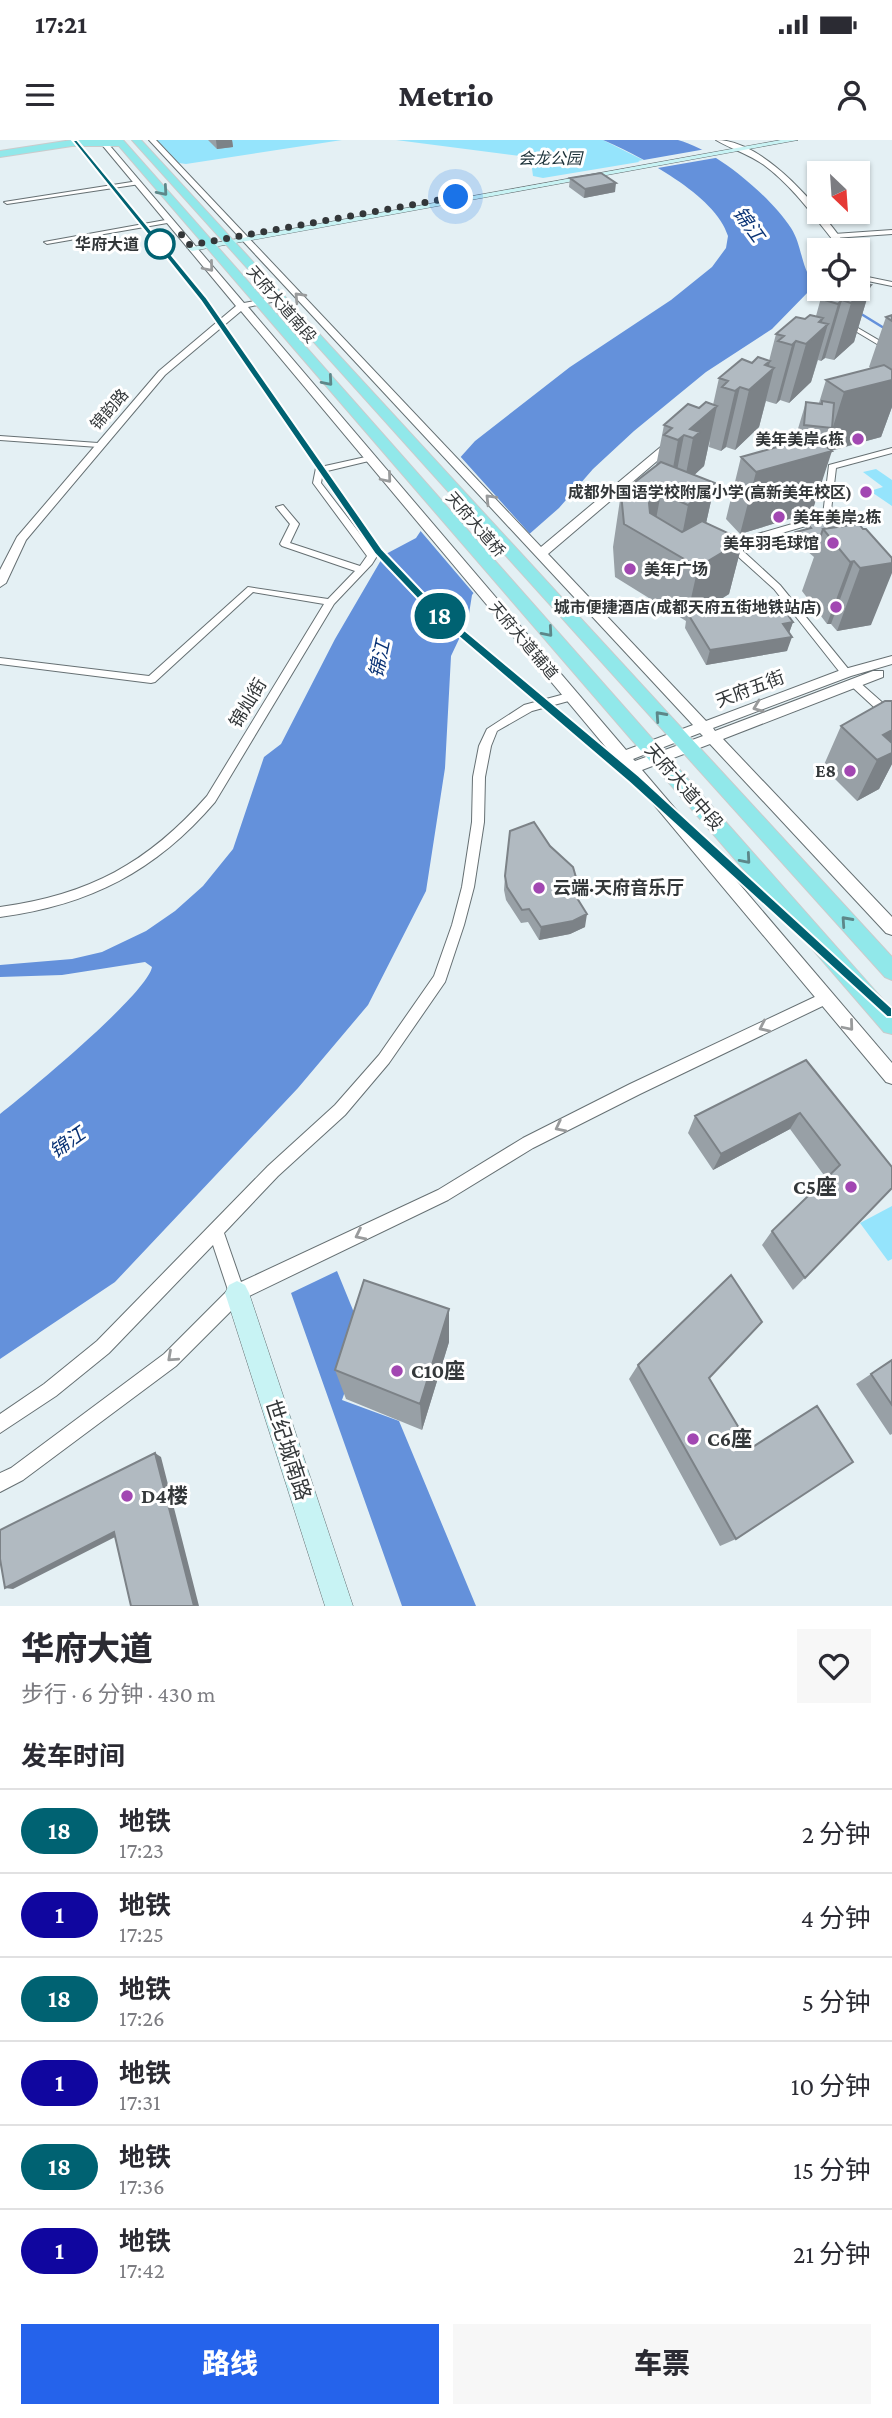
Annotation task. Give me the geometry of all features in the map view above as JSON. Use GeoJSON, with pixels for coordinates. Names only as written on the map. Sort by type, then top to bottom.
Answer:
{"type":"FeatureCollection","features":[{"type":"Feature","properties":{"kind":"main road"},"geometry":{"type":"LineString","coordinates":[[0,152],[68,140]]}},
{"type":"Feature","properties":{"kind":"main road"},"geometry":{"type":"LineString","coordinates":[[740,148],[772,140]]}},
{"type":"Feature","properties":{"kind":"main road"},"geometry":{"type":"LineString","coordinates":[[191,246],[794,140]]}},
{"type":"Feature","properties":{"kind":"main road"},"geometry":{"type":"LineString","coordinates":[[0,152],[72,143],[119,142]]}},
{"type":"Feature","properties":{"kind":"main road","name":"天府大道南段"},"geometry":{"type":"LineString","coordinates":[[119,142],[423,490]]}},
{"type":"Feature","properties":{"kind":"main road","name":"天府大道南段"},"geometry":{"type":"LineString","coordinates":[[148,144],[226,240],[519,560]]}},
{"type":"Feature","properties":{"kind":"main road","name":"天府大道桥"},"geometry":{"type":"LineString","coordinates":[[423,490],[503,581]]}},
{"type":"Feature","properties":{"kind":"main road","name":"天府大道中段"},"geometry":{"type":"LineString","coordinates":[[519,560],[892,971]]}},
{"type":"Feature","properties":{"kind":"main road","name":"天府大道中段"},"geometry":{"type":"LineString","coordinates":[[503,581],[892,1025]]}},
{"type":"Feature","properties":{"kind":"main road","name":"世纪城南路"},"geometry":{"type":"LineString","coordinates":[[237,1293],[338,1606]]}},
{"type":"Feature","properties":{"kind":"street"},"geometry":{"type":"LineString","coordinates":[[719,140],[759,157],[793,187],[805,205],[834,236],[892,232]]}},
{"type":"Feature","properties":{"kind":"street","name":"天府大道辅道"},"geometry":{"type":"LineString","coordinates":[[103,141],[892,1076]]}},
{"type":"Feature","properties":{"kind":"street"},"geometry":{"type":"LineString","coordinates":[[148,144],[243,237],[892,928]]}},
{"type":"Feature","properties":{"kind":"street"},"geometry":{"type":"LineString","coordinates":[[7,202],[138,183]]}},
{"type":"Feature","properties":{"kind":"street"},"geometry":{"type":"LineString","coordinates":[[47,242],[171,221]]}},
{"type":"Feature","properties":{"kind":"street"},"geometry":{"type":"LineString","coordinates":[[870,280],[892,285]]}},
{"type":"Feature","properties":{"kind":"street","name":"锦韵路"},"geometry":{"type":"LineString","coordinates":[[0,559],[23,522],[162,373],[239,302],[275,294]]}},
{"type":"Feature","properties":{"kind":"street"},"geometry":{"type":"LineString","coordinates":[[839,318],[892,352]]}},
{"type":"Feature","properties":{"kind":"street"},"geometry":{"type":"LineString","coordinates":[[537,549],[685,432]]}},
{"type":"Feature","properties":{"kind":"street"},"geometry":{"type":"LineString","coordinates":[[0,438],[94,445]]}},
{"type":"Feature","properties":{"kind":"street","name":"锦韵路"},"geometry":{"type":"LineString","coordinates":[[0,583],[21,539],[94,445]]}},
{"type":"Feature","properties":{"kind":"street"},"geometry":{"type":"LineString","coordinates":[[892,450],[832,467],[827,517],[740,542],[738,552],[777,587],[850,678],[892,718]]}},
{"type":"Feature","properties":{"kind":"street"},"geometry":{"type":"LineString","coordinates":[[280,507],[295,524],[285,544],[360,569],[372,556],[317,483],[317,478],[319,470],[370,458]]}},
{"type":"Feature","properties":{"kind":"street","name":"锦灿街"},"geometry":{"type":"LineString","coordinates":[[0,912],[29,909],[111,880],[138,866],[173,841],[211,799],[330,602],[360,569]]}},
{"type":"Feature","properties":{"kind":"street"},"geometry":{"type":"LineString","coordinates":[[0,661],[151,680],[251,589],[330,602]]}},
{"type":"Feature","properties":{"kind":"street","name":"天府五街"},"geometry":{"type":"LineString","coordinates":[[627,762],[892,660]]}},
{"type":"Feature","properties":{"kind":"street","name":"天府五街"},"geometry":{"type":"LineString","coordinates":[[850,678],[892,669]]}},
{"type":"Feature","properties":{"kind":"street"},"geometry":{"type":"LineString","coordinates":[[0,1423],[50,1390],[103,1347],[272,1171],[340,1110],[384,1059],[440,978],[468,887],[478,822],[480,777],[485,746],[492,729],[528,708],[572,696]]}},
{"type":"Feature","properties":{"kind":"street"},"geometry":{"type":"LineString","coordinates":[[0,1483],[17,1474],[170,1360],[237,1293],[443,1195],[528,1143],[826,998]]}},
{"type":"Feature","properties":{"kind":"street"},"geometry":{"type":"LineString","coordinates":[[216,1231],[237,1293]]}},
{"type":"Feature","properties":{"kind":"green space"},"geometry":{"type":"Polygon","coordinates":[[[157,140],[342,140],[186,164],[179,163],[157,140]]]}},
{"type":"Feature","properties":{"kind":"green space","name":"会龙公园"},"geometry":{"type":"Polygon","coordinates":[[[396,140],[603,140],[645,161],[543,178],[533,176],[531,161],[520,156],[396,140]]]}},
{"type":"Feature","properties":{"kind":"green space"},"geometry":{"type":"Polygon","coordinates":[[[876,469],[892,480],[892,506],[870,491],[883,487],[863,472],[876,469]]]}},
{"type":"Feature","properties":{"kind":"green space"},"geometry":{"type":"Polygon","coordinates":[[[892,1206],[892,1259],[888,1261],[860,1223],[892,1206]]]}},
{"type":"Feature","properties":{"kind":"water","name":"锦江"},"geometry":{"type":"Polygon","coordinates":[[[603,140],[678,140],[709,153],[741,176],[770,202],[791,228],[807,272],[807,293],[772,329],[706,372],[634,431],[593,469],[559,508],[501,559],[472,595],[468,620],[451,656],[445,768],[426,891],[368,1005],[298,1088],[115,1282],[0,1359],[0,1114],[109,1020],[145,980],[152,967],[145,962],[62,975],[0,977],[0,965],[72,959],[102,952],[146,931],[175,911],[203,886],[233,849],[264,757],[281,744],[335,639],[384,555],[416,538],[444,496],[457,461],[475,441],[570,367],[671,300],[712,267],[726,248],[728,236],[721,221],[693,192],[636,156],[603,140]]]}},
{"type":"Feature","properties":{"kind":"water"},"geometry":{"type":"Polygon","coordinates":[[[337,1271],[364,1337],[342,1400],[399,1421],[476,1606],[402,1606],[291,1293],[337,1271]]]}},
{"type":"Feature","properties":{"kind":"pier"},"geometry":{"type":"Polygon","coordinates":[[[706,149],[721,157],[652,169],[638,161],[706,149]]]}},
{"type":"Feature","properties":{"kind":"pier"},"geometry":{"type":"Polygon","coordinates":[[[459,455],[531,535],[476,596],[418,528],[441,494],[448,472],[459,455]]]}},
{"type":"Feature","properties":{"kind":"building"},"geometry":{"type":"Polygon","coordinates":[[[601,173],[616,183],[585,189],[570,178],[601,173]]]}},
{"type":"Feature","properties":{"kind":"building"},"geometry":{"type":"Polygon","coordinates":[[[810,315],[823,318],[819,322],[828,324],[806,344],[796,341],[792,345],[778,341],[784,336],[776,334],[796,317],[805,319],[810,315]]]}},
{"type":"Feature","properties":{"kind":"building"},"geometry":{"type":"Polygon","coordinates":[[[758,357],[770,361],[765,365],[774,368],[749,390],[740,387],[735,391],[722,387],[728,381],[719,378],[742,359],[752,363],[758,357]]]}},
{"type":"Feature","properties":{"kind":"building"},"geometry":{"type":"Polygon","coordinates":[[[884,365],[892,370],[892,380],[844,392],[826,380],[884,365]]]}},
{"type":"Feature","properties":{"kind":"building"},"geometry":{"type":"Polygon","coordinates":[[[822,401],[834,403],[832,428],[804,425],[806,402],[822,404],[822,401]]]}},
{"type":"Feature","properties":{"kind":"building"},"geometry":{"type":"Polygon","coordinates":[[[706,402],[717,406],[690,429],[700,432],[693,438],[684,435],[678,440],[664,435],[672,428],[664,425],[688,404],[699,408],[706,402]]]}},
{"type":"Feature","properties":{"kind":"building"},"geometry":{"type":"Polygon","coordinates":[[[813,437],[832,451],[756,472],[741,457],[813,437]]]}},
{"type":"Feature","properties":{"kind":"building"},"geometry":{"type":"Polygon","coordinates":[[[661,462],[715,483],[688,505],[661,493],[649,503],[650,513],[682,532],[702,521],[743,540],[698,567],[624,524],[621,493],[661,462]]]}},
{"type":"Feature","properties":{"kind":"building"},"geometry":{"type":"Polygon","coordinates":[[[843,514],[856,524],[823,529],[816,550],[796,532],[811,528],[807,524],[843,514]]]}},
{"type":"Feature","properties":{"kind":"building"},"geometry":{"type":"Polygon","coordinates":[[[859,524],[892,558],[892,563],[860,568],[854,561],[850,562],[823,529],[859,524]]]}},
{"type":"Feature","properties":{"kind":"building"},"geometry":{"type":"Polygon","coordinates":[[[777,600],[793,622],[783,624],[792,637],[710,650],[688,614],[777,600]]]}},
{"type":"Feature","properties":{"kind":"building"},"geometry":{"type":"Polygon","coordinates":[[[885,701],[892,701],[892,730],[883,735],[892,743],[892,753],[877,760],[841,726],[885,701]]]}},
{"type":"Feature","properties":{"kind":"building","name":"云端·天府音乐厅"},"geometry":{"type":"Polygon","coordinates":[[[534,822],[550,846],[573,867],[577,881],[572,890],[587,914],[573,921],[541,927],[529,909],[522,910],[507,887],[505,876],[510,831],[534,822]]]}},
{"type":"Feature","properties":{"kind":"building","name":"C5座"},"geometry":{"type":"Polygon","coordinates":[[[806,1060],[892,1167],[892,1188],[805,1278],[772,1231],[840,1165],[800,1113],[721,1154],[695,1116],[806,1060]]]}},
{"type":"Feature","properties":{"kind":"building","name":"C6座"},"geometry":{"type":"Polygon","coordinates":[[[731,1275],[762,1322],[709,1378],[751,1448],[817,1406],[853,1462],[736,1539],[638,1365],[731,1275]]]}},
{"type":"Feature","properties":{"kind":"building"},"geometry":{"type":"Polygon","coordinates":[[[364,1280],[449,1309],[420,1404],[335,1370],[364,1280]]]}},
{"type":"Feature","properties":{"kind":"building"},"geometry":{"type":"Polygon","coordinates":[[[892,1360],[892,1405],[871,1374],[892,1360]]]}},
{"type":"Feature","properties":{"kind":"building","name":"D4楼"},"geometry":{"type":"Polygon","coordinates":[[[155,1453],[194,1606],[131,1606],[114,1532],[5,1588],[0,1559],[0,1530],[155,1453]]]}},
{"type":"Feature","properties":{"kind":"waterway"},"geometry":{"type":"LineString","coordinates":[[858,312],[892,333]]}},
{"type":"Feature","properties":{"kind":"metro line","name":"18"},"geometry":{"type":"LineString","coordinates":[[74,140],[204,299],[379,551],[434,611],[635,779],[892,1013]]}},
{"type":"Feature","properties":{"kind":"place","name":"华府大道"},"geometry":{"type":"Point","coordinates":[160,244]}},
{"type":"Feature","properties":{"kind":"place","name":"美年美岸6栋"},"geometry":{"type":"Point","coordinates":[858,439]}},
{"type":"Feature","properties":{"kind":"place","name":"成都外国语学校附属小学(高新美年校区)"},"geometry":{"type":"Point","coordinates":[866,492]}},
{"type":"Feature","properties":{"kind":"place","name":"美年美岸2栋"},"geometry":{"type":"Point","coordinates":[779,517]}},
{"type":"Feature","properties":{"kind":"place","name":"美年羽毛球馆"},"geometry":{"type":"Point","coordinates":[833,543]}},
{"type":"Feature","properties":{"kind":"place","name":"美年广场"},"geometry":{"type":"Point","coordinates":[630,569]}},
{"type":"Feature","properties":{"kind":"place","name":"城市便捷酒店(成都天府五街地铁站店)"},"geometry":{"type":"Point","coordinates":[836,607]}},
{"type":"Feature","properties":{"kind":"place","name":"E8"},"geometry":{"type":"Point","coordinates":[850,771]}},
{"type":"Feature","properties":{"kind":"place","name":"云端·天府音乐厅"},"geometry":{"type":"Point","coordinates":[539,888]}},
{"type":"Feature","properties":{"kind":"place","name":"C5座"},"geometry":{"type":"Point","coordinates":[851,1187]}},
{"type":"Feature","properties":{"kind":"place","name":"C10座"},"geometry":{"type":"Point","coordinates":[397,1371]}},
{"type":"Feature","properties":{"kind":"place","name":"C6座"},"geometry":{"type":"Point","coordinates":[693,1439]}},
{"type":"Feature","properties":{"kind":"place","name":"D4楼"},"geometry":{"type":"Point","coordinates":[127,1496]}},
{"type":"Feature","properties":{"kind":"route"},"geometry":{"type":"LineString","coordinates":[[160,244],[180,233],[190,245],[456,197]]}}]}
